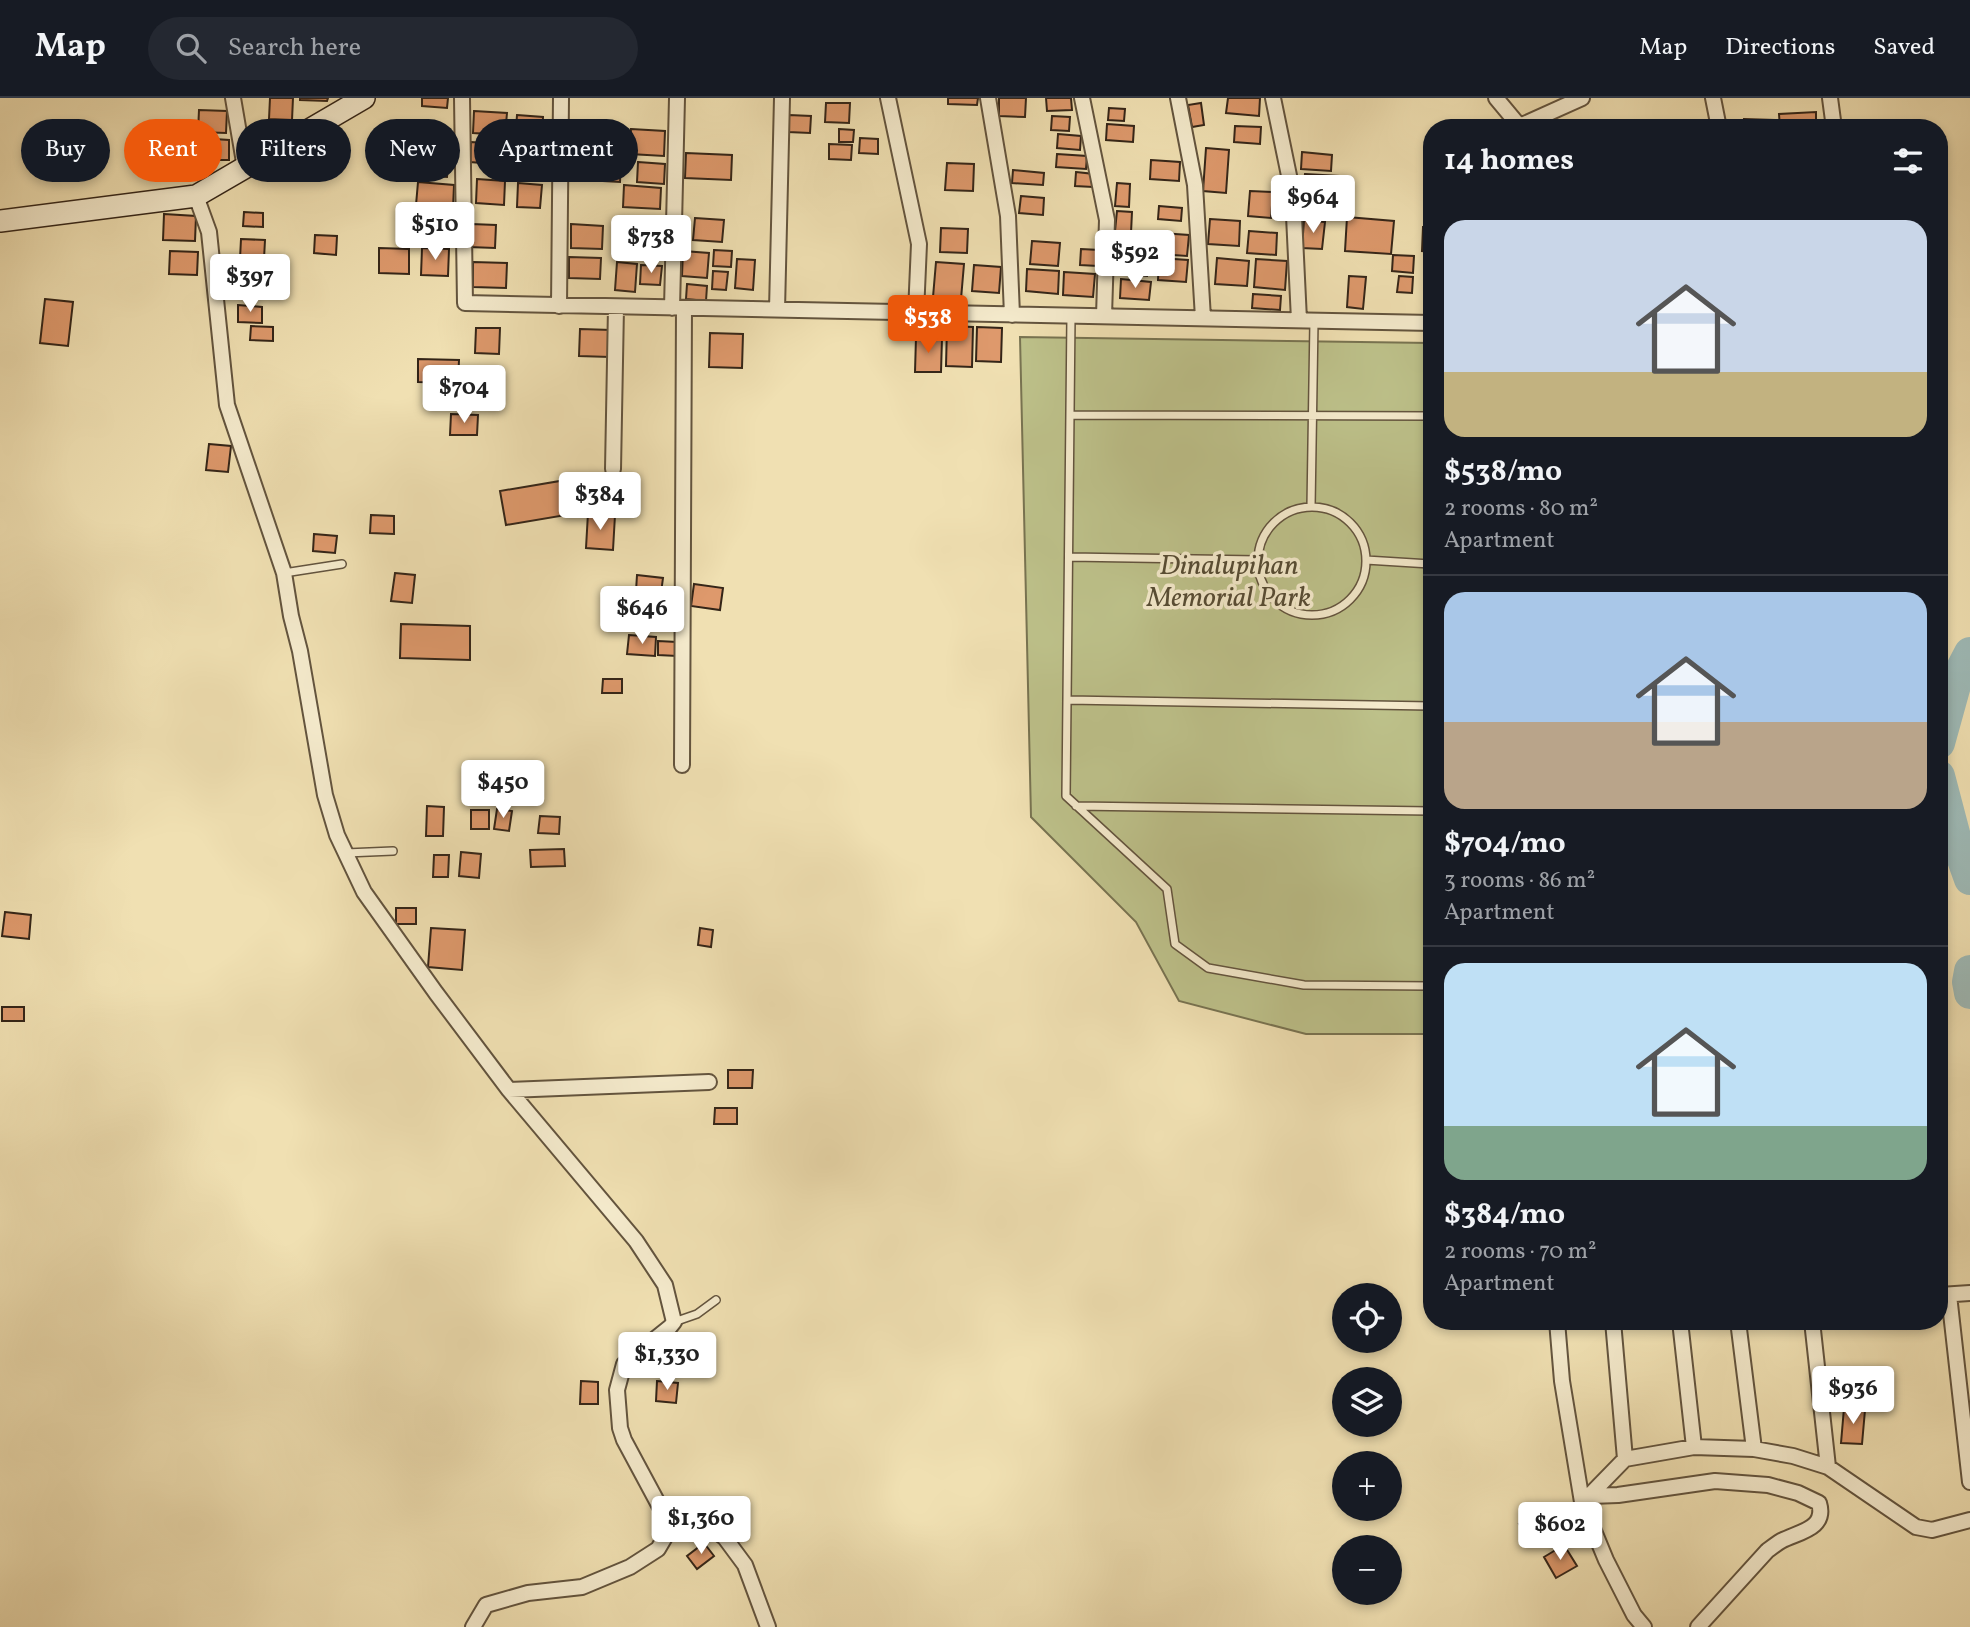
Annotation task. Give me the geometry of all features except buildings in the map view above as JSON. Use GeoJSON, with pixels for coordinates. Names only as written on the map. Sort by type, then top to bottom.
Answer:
{"type":"FeatureCollection","features":[{"type":"Feature","properties":{"kind":"street"},"geometry":{"type":"LineString","coordinates":[[233,98],[237,119]]}},
{"type":"Feature","properties":{"kind":"street"},"geometry":{"type":"LineString","coordinates":[[462,98],[466,303],[1423,323]]}},
{"type":"Feature","properties":{"kind":"street"},"geometry":{"type":"LineString","coordinates":[[559,306],[561,98]]}},
{"type":"Feature","properties":{"kind":"street"},"geometry":{"type":"LineString","coordinates":[[677,98],[682,765]]}},
{"type":"Feature","properties":{"kind":"street"},"geometry":{"type":"LineString","coordinates":[[777,310],[782,98]]}},
{"type":"Feature","properties":{"kind":"street"},"geometry":{"type":"LineString","coordinates":[[888,98],[919,244],[916,313]]}},
{"type":"Feature","properties":{"kind":"street"},"geometry":{"type":"LineString","coordinates":[[988,98],[1008,216],[1012,315]]}},
{"type":"Feature","properties":{"kind":"street"},"geometry":{"type":"LineString","coordinates":[[1082,98],[1107,220],[1104,317]]}},
{"type":"Feature","properties":{"kind":"street"},"geometry":{"type":"LineString","coordinates":[[1178,98],[1195,185],[1203,318]]}},
{"type":"Feature","properties":{"kind":"street"},"geometry":{"type":"LineString","coordinates":[[1273,98],[1293,195],[1307,320]]}},
{"type":"Feature","properties":{"kind":"street"},"geometry":{"type":"LineString","coordinates":[[1496,98],[1513,119]]}},
{"type":"Feature","properties":{"kind":"street"},"geometry":{"type":"LineString","coordinates":[[1537,119],[1582,98]]}},
{"type":"Feature","properties":{"kind":"street"},"geometry":{"type":"LineString","coordinates":[[1713,98],[1718,119]]}},
{"type":"Feature","properties":{"kind":"street"},"geometry":{"type":"LineString","coordinates":[[1830,98],[1833,119]]}},
{"type":"Feature","properties":{"kind":"street"},"geometry":{"type":"LineString","coordinates":[[324,119],[353,101]]}},
{"type":"Feature","properties":{"kind":"street"},"geometry":{"type":"LineString","coordinates":[[0,222],[195,197],[236,173]]}},
{"type":"Feature","properties":{"kind":"street"},"geometry":{"type":"LineString","coordinates":[[195,197],[209,232],[227,405],[284,573],[325,795],[337,835],[364,892],[509,1090],[636,1241],[665,1285],[674,1322],[624,1364],[617,1390],[620,1428],[660,1507],[675,1520],[710,1526],[725,1538],[745,1565],[768,1627]]}},
{"type":"Feature","properties":{"kind":"street"},"geometry":{"type":"LineString","coordinates":[[613,469],[616,307]]}},
{"type":"Feature","properties":{"kind":"street"},"geometry":{"type":"LineString","coordinates":[[509,1090],[709,1082]]}},
{"type":"Feature","properties":{"kind":"street"},"geometry":{"type":"LineString","coordinates":[[1948,1295],[1970,1293]]}},
{"type":"Feature","properties":{"kind":"street"},"geometry":{"type":"LineString","coordinates":[[1948,1324],[1970,1482]]}},
{"type":"Feature","properties":{"kind":"street"},"geometry":{"type":"LineString","coordinates":[[1558,1330],[1562,1381],[1586,1499],[1606,1560],[1634,1615],[1644,1627]]}},
{"type":"Feature","properties":{"kind":"street"},"geometry":{"type":"LineString","coordinates":[[1614,1330],[1625,1459]]}},
{"type":"Feature","properties":{"kind":"street"},"geometry":{"type":"LineString","coordinates":[[1681,1330],[1695,1447]]}},
{"type":"Feature","properties":{"kind":"street"},"geometry":{"type":"LineString","coordinates":[[1739,1330],[1754,1449]]}},
{"type":"Feature","properties":{"kind":"street"},"geometry":{"type":"LineString","coordinates":[[1813,1330],[1828,1467]]}},
{"type":"Feature","properties":{"kind":"street"},"geometry":{"type":"LineString","coordinates":[[1586,1499],[1625,1459],[1695,1447],[1754,1449],[1793,1456],[1828,1467],[1916,1527],[1932,1530],[1970,1520]]}},
{"type":"Feature","properties":{"kind":"street"},"geometry":{"type":"LineString","coordinates":[[1586,1499],[1715,1481],[1768,1485],[1797,1493],[1819,1503],[1822,1512],[1819,1521],[1813,1527],[1767,1551],[1698,1627]]}},
{"type":"Feature","properties":{"kind":"street"},"geometry":{"type":"LineString","coordinates":[[473,1627],[486,1605],[528,1593],[582,1587],[630,1567],[658,1549],[675,1520]]}},
{"type":"Feature","properties":{"kind":"lane"},"geometry":{"type":"LineString","coordinates":[[1071,316],[1066,796],[1167,889],[1175,944],[1208,968],[1304,985],[1423,986]]}},
{"type":"Feature","properties":{"kind":"lane"},"geometry":{"type":"LineString","coordinates":[[1307,320],[1311,507]]}},
{"type":"Feature","properties":{"kind":"lane"},"geometry":{"type":"LineString","coordinates":[[1070,415],[1423,416]]}},
{"type":"Feature","properties":{"kind":"lane"},"geometry":{"type":"LineString","coordinates":[[1300,507],[1311,507],[1321,507],[1340,514],[1356,528],[1366,549],[1366,572],[1357,593],[1339,609],[1317,616],[1294,613],[1276,603],[1264,588],[1257,569],[1258,549],[1265,531],[1280,516],[1300,507]]}},
{"type":"Feature","properties":{"kind":"lane"},"geometry":{"type":"LineString","coordinates":[[1070,557],[1257,560]]}},
{"type":"Feature","properties":{"kind":"lane"},"geometry":{"type":"LineString","coordinates":[[1366,560],[1423,564]]}},
{"type":"Feature","properties":{"kind":"lane"},"geometry":{"type":"LineString","coordinates":[[284,573],[342,564]]}},
{"type":"Feature","properties":{"kind":"lane"},"geometry":{"type":"LineString","coordinates":[[1068,700],[1423,706]]}},
{"type":"Feature","properties":{"kind":"lane"},"geometry":{"type":"LineString","coordinates":[[1076,806],[1423,811]]}},
{"type":"Feature","properties":{"kind":"lane"},"geometry":{"type":"LineString","coordinates":[[345,853],[393,851]]}},
{"type":"Feature","properties":{"kind":"lane"},"geometry":{"type":"LineString","coordinates":[[674,1322],[697,1314],[716,1300]]}},
{"type":"Feature","properties":{"kind":"green space","name":"Dinalupihan Memorial Park"},"geometry":{"type":"Polygon","coordinates":[[[1020,337],[1423,343],[1423,1034],[1306,1034],[1179,1001],[1136,922],[1031,817],[1020,337]]]}},
{"type":"Feature","properties":{"kind":"waterway"},"geometry":{"type":"LineString","coordinates":[[1948,710],[1957,678],[1970,653]]}},
{"type":"Feature","properties":{"kind":"waterway"},"geometry":{"type":"LineString","coordinates":[[1948,810],[1970,879]]}},
{"type":"Feature","properties":{"kind":"waterway"},"geometry":{"type":"LineString","coordinates":[[1970,971],[1970,993]]}}]}
